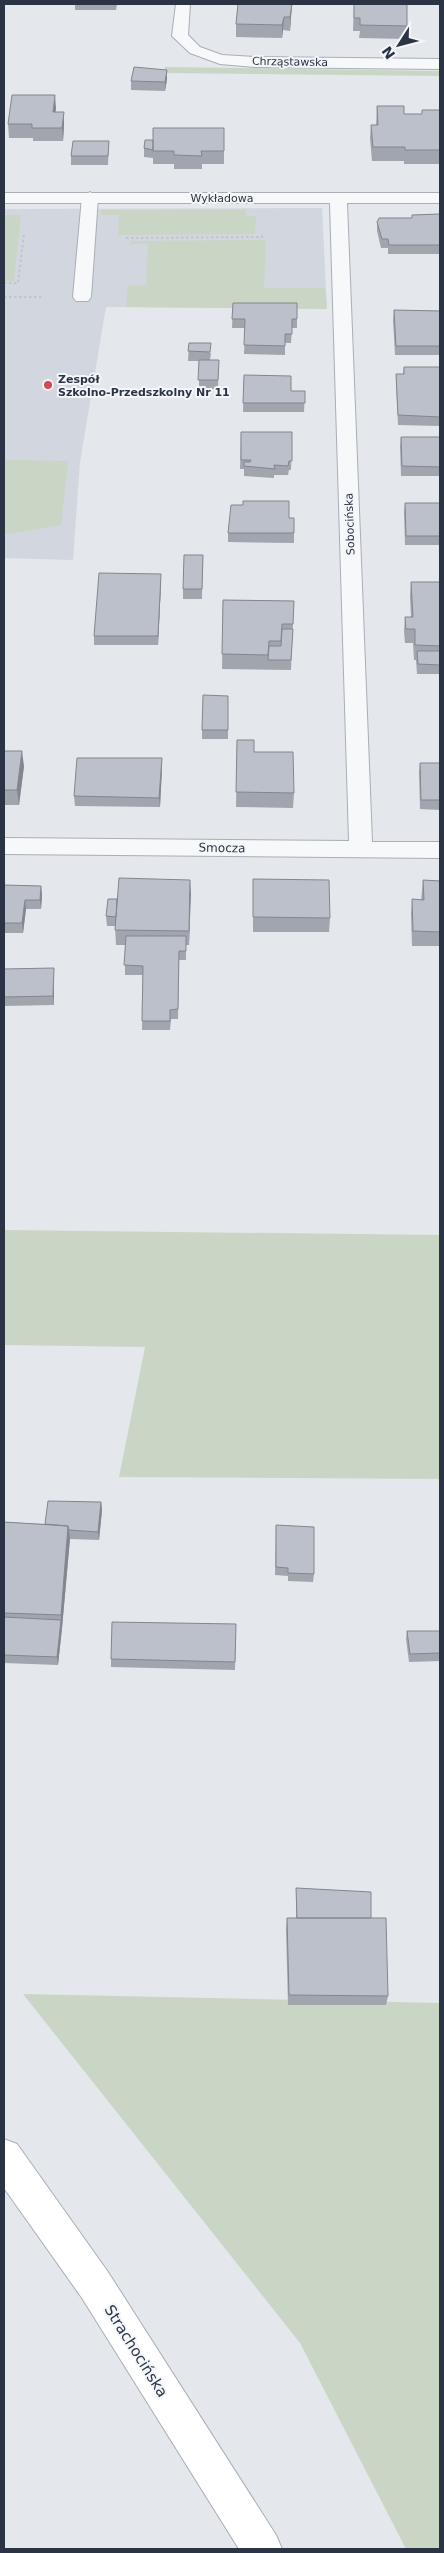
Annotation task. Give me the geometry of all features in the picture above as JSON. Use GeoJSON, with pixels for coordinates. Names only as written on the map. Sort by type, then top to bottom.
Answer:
{"type":"FeatureCollection","features":[{"type":"Feature","properties":{"kind":"main road","name":"Strachocińska"},"geometry":{"type":"LineString","coordinates":[[4,2157],[95,2285],[262,2549]]}},
{"type":"Feature","properties":{"kind":"street","name":"Chrząstawska"},"geometry":{"type":"LineString","coordinates":[[183,4],[180,36],[195,50],[220,59],[255,62],[440,64]]}},
{"type":"Feature","properties":{"kind":"street"},"geometry":{"type":"LineString","coordinates":[[82,297],[90,197]]}},
{"type":"Feature","properties":{"kind":"street","name":"Wykładowa"},"geometry":{"type":"LineString","coordinates":[[4,198],[440,198]]}},
{"type":"Feature","properties":{"kind":"street","name":"Sobocińska"},"geometry":{"type":"LineString","coordinates":[[338,198],[361,849]]}},
{"type":"Feature","properties":{"kind":"street","name":"Smocza"},"geometry":{"type":"LineString","coordinates":[[4,846],[440,850]]}},
{"type":"Feature","properties":{"kind":"path"},"geometry":{"type":"LineString","coordinates":[[123,238],[262,237],[262,230]]}},
{"type":"Feature","properties":{"kind":"path"},"geometry":{"type":"LineString","coordinates":[[4,283],[18,283],[24,233]]}},
{"type":"Feature","properties":{"kind":"path"},"geometry":{"type":"LineString","coordinates":[[4,297],[82,297]]}},
{"type":"Feature","properties":{"kind":"shaded area","name":"Zespół Szkolno-Przedszkolny Nr 11"},"geometry":{"type":"Polygon","coordinates":[[[322,208],[327,309],[106,307],[80,462],[73,560],[4,558],[4,209],[322,208]]]}},
{"type":"Feature","properties":{"kind":"green space"},"geometry":{"type":"Polygon","coordinates":[[[165,67],[440,71],[440,76],[164,73],[165,67]]]}},
{"type":"Feature","properties":{"kind":"green space"},"geometry":{"type":"Polygon","coordinates":[[[101,210],[245,210],[246,216],[256,216],[255,234],[118,235],[119,215],[101,215],[101,210]]]}},
{"type":"Feature","properties":{"kind":"green space"},"geometry":{"type":"Polygon","coordinates":[[[4,215],[21,215],[14,281],[4,281],[4,215]]]}},
{"type":"Feature","properties":{"kind":"green space"},"geometry":{"type":"Polygon","coordinates":[[[266,240],[264,288],[325,288],[327,309],[126,307],[128,286],[146,285],[148,244],[131,244],[130,241],[266,240]]]}},
{"type":"Feature","properties":{"kind":"green space"},"geometry":{"type":"Polygon","coordinates":[[[4,460],[68,461],[61,525],[7,534],[4,532],[4,460]]]}},
{"type":"Feature","properties":{"kind":"green space"},"geometry":{"type":"Polygon","coordinates":[[[4,1230],[440,1235],[440,1479],[119,1477],[145,1347],[4,1345],[4,1230]]]}},
{"type":"Feature","properties":{"kind":"green space"},"geometry":{"type":"Polygon","coordinates":[[[23,1994],[440,2003],[440,2549],[406,2549],[300,2343],[23,1994]]]}},
{"type":"Feature","properties":{"kind":"building"},"geometry":{"type":"Polygon","coordinates":[[[238,4],[292,4],[290,17],[284,17],[282,25],[236,24],[238,4]]]}},
{"type":"Feature","properties":{"kind":"building"},"geometry":{"type":"Polygon","coordinates":[[[354,4],[407,4],[407,26],[360,25],[360,18],[354,18],[354,4]]]}},
{"type":"Feature","properties":{"kind":"building"},"geometry":{"type":"Polygon","coordinates":[[[134,67],[167,70],[165,82],[131,81],[134,67]]]}},
{"type":"Feature","properties":{"kind":"building"},"geometry":{"type":"Polygon","coordinates":[[[12,95],[55,95],[53,112],[64,112],[62,128],[32,128],[32,124],[8,124],[12,95]]]}},
{"type":"Feature","properties":{"kind":"building"},"geometry":{"type":"Polygon","coordinates":[[[377,106],[404,106],[404,114],[422,114],[422,110],[440,110],[440,150],[405,150],[405,147],[373,147],[371,125],[378,125],[377,106]]]}},
{"type":"Feature","properties":{"kind":"building"},"geometry":{"type":"Polygon","coordinates":[[[153,128],[224,128],[224,151],[201,151],[202,156],[174,155],[174,151],[153,151],[153,128]]]}},
{"type":"Feature","properties":{"kind":"building"},"geometry":{"type":"Polygon","coordinates":[[[145,140],[153,140],[153,150],[144,148],[145,140]]]}},
{"type":"Feature","properties":{"kind":"building"},"geometry":{"type":"Polygon","coordinates":[[[73,141],[109,141],[108,156],[71,156],[73,141]]]}},
{"type":"Feature","properties":{"kind":"building"},"geometry":{"type":"Polygon","coordinates":[[[440,214],[440,245],[389,245],[388,239],[382,239],[377,222],[379,218],[412,218],[412,215],[440,214]]]}},
{"type":"Feature","properties":{"kind":"building"},"geometry":{"type":"Polygon","coordinates":[[[233,303],[297,303],[297,319],[292,319],[292,334],[285,334],[285,346],[244,345],[245,319],[232,319],[233,303]]]}},
{"type":"Feature","properties":{"kind":"building"},"geometry":{"type":"Polygon","coordinates":[[[394,310],[440,311],[440,346],[396,346],[394,310]]]}},
{"type":"Feature","properties":{"kind":"building"},"geometry":{"type":"Polygon","coordinates":[[[189,343],[211,343],[210,352],[188,351],[189,343]]]}},
{"type":"Feature","properties":{"kind":"building"},"geometry":{"type":"Polygon","coordinates":[[[199,360],[219,360],[218,380],[198,380],[199,360]]]}},
{"type":"Feature","properties":{"kind":"building"},"geometry":{"type":"Polygon","coordinates":[[[404,367],[440,367],[440,417],[398,415],[396,374],[404,374],[404,367]]]}},
{"type":"Feature","properties":{"kind":"building"},"geometry":{"type":"Polygon","coordinates":[[[244,375],[291,376],[291,391],[305,391],[305,403],[243,403],[244,375]]]}},
{"type":"Feature","properties":{"kind":"building"},"geometry":{"type":"Polygon","coordinates":[[[241,432],[292,432],[292,461],[289,461],[288,466],[274,465],[275,469],[244,466],[244,462],[250,462],[251,460],[241,460],[241,432]]]}},
{"type":"Feature","properties":{"kind":"building"},"geometry":{"type":"Polygon","coordinates":[[[401,437],[440,437],[440,467],[402,466],[401,437]]]}},
{"type":"Feature","properties":{"kind":"building"},"geometry":{"type":"Polygon","coordinates":[[[243,501],[289,501],[289,518],[294,518],[294,533],[228,533],[231,505],[243,505],[243,501]]]}},
{"type":"Feature","properties":{"kind":"building"},"geometry":{"type":"Polygon","coordinates":[[[405,503],[440,503],[440,536],[406,536],[405,503]]]}},
{"type":"Feature","properties":{"kind":"building"},"geometry":{"type":"Polygon","coordinates":[[[184,555],[203,555],[202,589],[183,589],[184,555]]]}},
{"type":"Feature","properties":{"kind":"building"},"geometry":{"type":"Polygon","coordinates":[[[99,573],[161,574],[158,636],[94,636],[99,573]]]}},
{"type":"Feature","properties":{"kind":"building"},"geometry":{"type":"Polygon","coordinates":[[[411,582],[440,582],[440,646],[415,645],[415,629],[406,629],[405,617],[413,617],[411,582]]]}},
{"type":"Feature","properties":{"kind":"building"},"geometry":{"type":"Polygon","coordinates":[[[223,600],[294,601],[293,624],[282,624],[281,641],[269,641],[268,655],[222,654],[223,600]]]}},
{"type":"Feature","properties":{"kind":"building"},"geometry":{"type":"Polygon","coordinates":[[[282,629],[293,629],[291,660],[268,660],[269,646],[281,646],[282,629]]]}},
{"type":"Feature","properties":{"kind":"building"},"geometry":{"type":"Polygon","coordinates":[[[417,651],[440,651],[440,665],[418,664],[417,651]]]}},
{"type":"Feature","properties":{"kind":"building"},"geometry":{"type":"Polygon","coordinates":[[[203,695],[228,696],[228,730],[202,730],[203,695]]]}},
{"type":"Feature","properties":{"kind":"building"},"geometry":{"type":"Polygon","coordinates":[[[237,740],[254,740],[254,752],[293,752],[294,793],[236,792],[237,740]]]}},
{"type":"Feature","properties":{"kind":"building"},"geometry":{"type":"Polygon","coordinates":[[[4,751],[22,751],[17,790],[4,790],[4,751]]]}},
{"type":"Feature","properties":{"kind":"building"},"geometry":{"type":"Polygon","coordinates":[[[77,758],[162,758],[159,798],[74,796],[77,758]]]}},
{"type":"Feature","properties":{"kind":"building"},"geometry":{"type":"Polygon","coordinates":[[[420,763],[440,763],[440,800],[421,800],[420,763]]]}},
{"type":"Feature","properties":{"kind":"building"},"geometry":{"type":"Polygon","coordinates":[[[119,878],[190,880],[189,931],[115,930],[119,878]]]}},
{"type":"Feature","properties":{"kind":"building"},"geometry":{"type":"Polygon","coordinates":[[[253,879],[329,880],[330,918],[253,917],[253,879]]]}},
{"type":"Feature","properties":{"kind":"building"},"geometry":{"type":"Polygon","coordinates":[[[423,880],[440,881],[440,932],[413,931],[412,899],[424,900],[423,880]]]}},
{"type":"Feature","properties":{"kind":"building"},"geometry":{"type":"Polygon","coordinates":[[[4,885],[41,886],[40,900],[25,900],[22,923],[4,923],[4,885]]]}},
{"type":"Feature","properties":{"kind":"building"},"geometry":{"type":"Polygon","coordinates":[[[108,899],[117,899],[116,917],[106,916],[108,899]]]}},
{"type":"Feature","properties":{"kind":"building"},"geometry":{"type":"Polygon","coordinates":[[[126,936],[186,936],[186,951],[179,951],[178,1009],[170,1010],[170,1021],[142,1021],[143,966],[124,965],[126,936]]]}},
{"type":"Feature","properties":{"kind":"building"},"geometry":{"type":"Polygon","coordinates":[[[54,968],[53,996],[4,997],[4,969],[54,968]]]}},
{"type":"Feature","properties":{"kind":"building"},"geometry":{"type":"Polygon","coordinates":[[[48,1501],[101,1502],[98,1532],[69,1530],[68,1526],[45,1524],[48,1501]]]}},
{"type":"Feature","properties":{"kind":"building"},"geometry":{"type":"Polygon","coordinates":[[[4,1522],[68,1526],[61,1615],[4,1613],[4,1522]]]}},
{"type":"Feature","properties":{"kind":"building"},"geometry":{"type":"Polygon","coordinates":[[[276,1525],[314,1527],[314,1574],[288,1573],[288,1568],[276,1567],[276,1525]]]}},
{"type":"Feature","properties":{"kind":"building"},"geometry":{"type":"Polygon","coordinates":[[[4,1617],[61,1620],[57,1657],[4,1655],[4,1617]]]}},
{"type":"Feature","properties":{"kind":"building"},"geometry":{"type":"Polygon","coordinates":[[[112,1622],[236,1624],[235,1662],[111,1659],[112,1622]]]}},
{"type":"Feature","properties":{"kind":"building"},"geometry":{"type":"Polygon","coordinates":[[[407,1631],[440,1631],[440,1653],[410,1654],[407,1631]]]}},
{"type":"Feature","properties":{"kind":"building"},"geometry":{"type":"Polygon","coordinates":[[[296,1888],[371,1892],[371,1918],[297,1918],[296,1888]]]}},
{"type":"Feature","properties":{"kind":"building"},"geometry":{"type":"Polygon","coordinates":[[[287,1918],[386,1918],[388,1996],[289,1995],[287,1918]]]}},
{"type":"Feature","properties":{"kind":"place","name":"Zespół Szkolno-Przedszkolny Nr 11"},"geometry":{"type":"Point","coordinates":[48,385]}}]}
